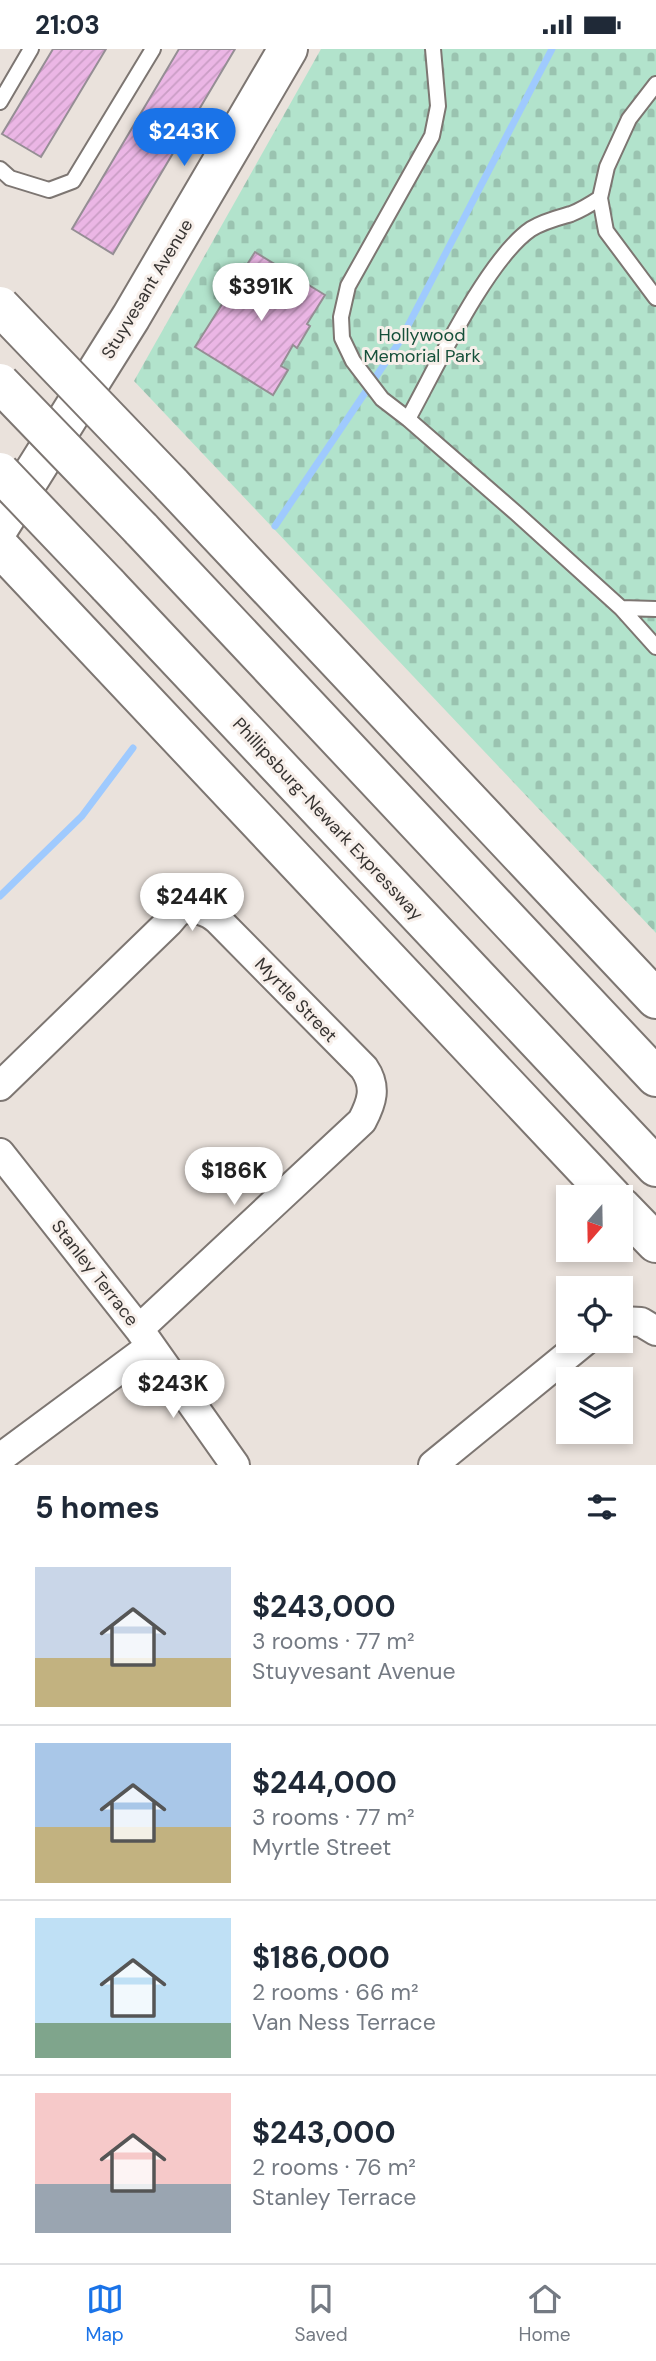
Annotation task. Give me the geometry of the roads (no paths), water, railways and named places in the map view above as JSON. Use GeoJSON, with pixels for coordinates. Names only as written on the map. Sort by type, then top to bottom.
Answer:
{"type":"FeatureCollection","features":[{"type":"Feature","properties":{"kind":"main road","name":"Stuyvesant Avenue"},"geometry":{"type":"LineString","coordinates":[[0,526],[131,317],[288,49]]}},
{"type":"Feature","properties":{"kind":"main road"},"geometry":{"type":"LineString","coordinates":[[0,306],[656,999]]}},
{"type":"Feature","properties":{"kind":"main road"},"geometry":{"type":"LineString","coordinates":[[0,383],[141,529],[656,1077]]}},
{"type":"Feature","properties":{"kind":"main road","name":"Phillipsburg-Newark Expressway"},"geometry":{"type":"LineString","coordinates":[[0,472],[656,1167]]}},
{"type":"Feature","properties":{"kind":"main road"},"geometry":{"type":"LineString","coordinates":[[0,547],[601,1185]]}},
{"type":"Feature","properties":{"kind":"main road"},"geometry":{"type":"LineString","coordinates":[[634,1221],[656,1244]]}},
{"type":"Feature","properties":{"kind":"street","name":"Myrtle Street"},"geometry":{"type":"LineString","coordinates":[[0,1086],[180,909],[197,909],[210,913],[218,920],[372,1079],[373,1094],[362,1121],[145,1338]]}},
{"type":"Feature","properties":{"kind":"street","name":"Stanley Terrace"},"geometry":{"type":"LineString","coordinates":[[0,1153],[145,1338],[235,1465]]}},
{"type":"Feature","properties":{"kind":"street"},"geometry":{"type":"LineString","coordinates":[[633,1322],[641,1322],[656,1331]]}},
{"type":"Feature","properties":{"kind":"street"},"geometry":{"type":"LineString","coordinates":[[0,1458],[145,1338]]}},
{"type":"Feature","properties":{"kind":"street"},"geometry":{"type":"LineString","coordinates":[[433,1465],[570,1353]]}},
{"type":"Feature","properties":{"kind":"lane"},"geometry":{"type":"LineString","coordinates":[[0,102],[31,49]]}},
{"type":"Feature","properties":{"kind":"lane"},"geometry":{"type":"LineString","coordinates":[[0,169],[10,178],[49,190],[73,181],[153,49]]}},
{"type":"Feature","properties":{"kind":"lane"},"geometry":{"type":"LineString","coordinates":[[433,49],[438,106],[432,136],[348,286],[341,317],[342,338],[353,361],[382,399],[621,608],[656,647]]}},
{"type":"Feature","properties":{"kind":"lane"},"geometry":{"type":"LineString","coordinates":[[656,84],[629,119],[607,167],[600,198],[606,231],[656,298]]}},
{"type":"Feature","properties":{"kind":"lane"},"geometry":{"type":"LineString","coordinates":[[408,419],[472,305],[508,251],[529,230],[549,220],[574,213],[600,198]]}},
{"type":"Feature","properties":{"kind":"lane"},"geometry":{"type":"LineString","coordinates":[[621,608],[656,609]]}},
{"type":"Feature","properties":{"kind":"waterway"},"geometry":{"type":"LineString","coordinates":[[275,526],[400,341],[552,49]]}},
{"type":"Feature","properties":{"kind":"waterway"},"geometry":{"type":"LineString","coordinates":[[0,896],[82,816],[133,748]]}},
{"type":"Feature","properties":{"kind":"park label","name":"Hollywood Memorial Park"},"geometry":{"type":"Point","coordinates":[422,346]}}]}
